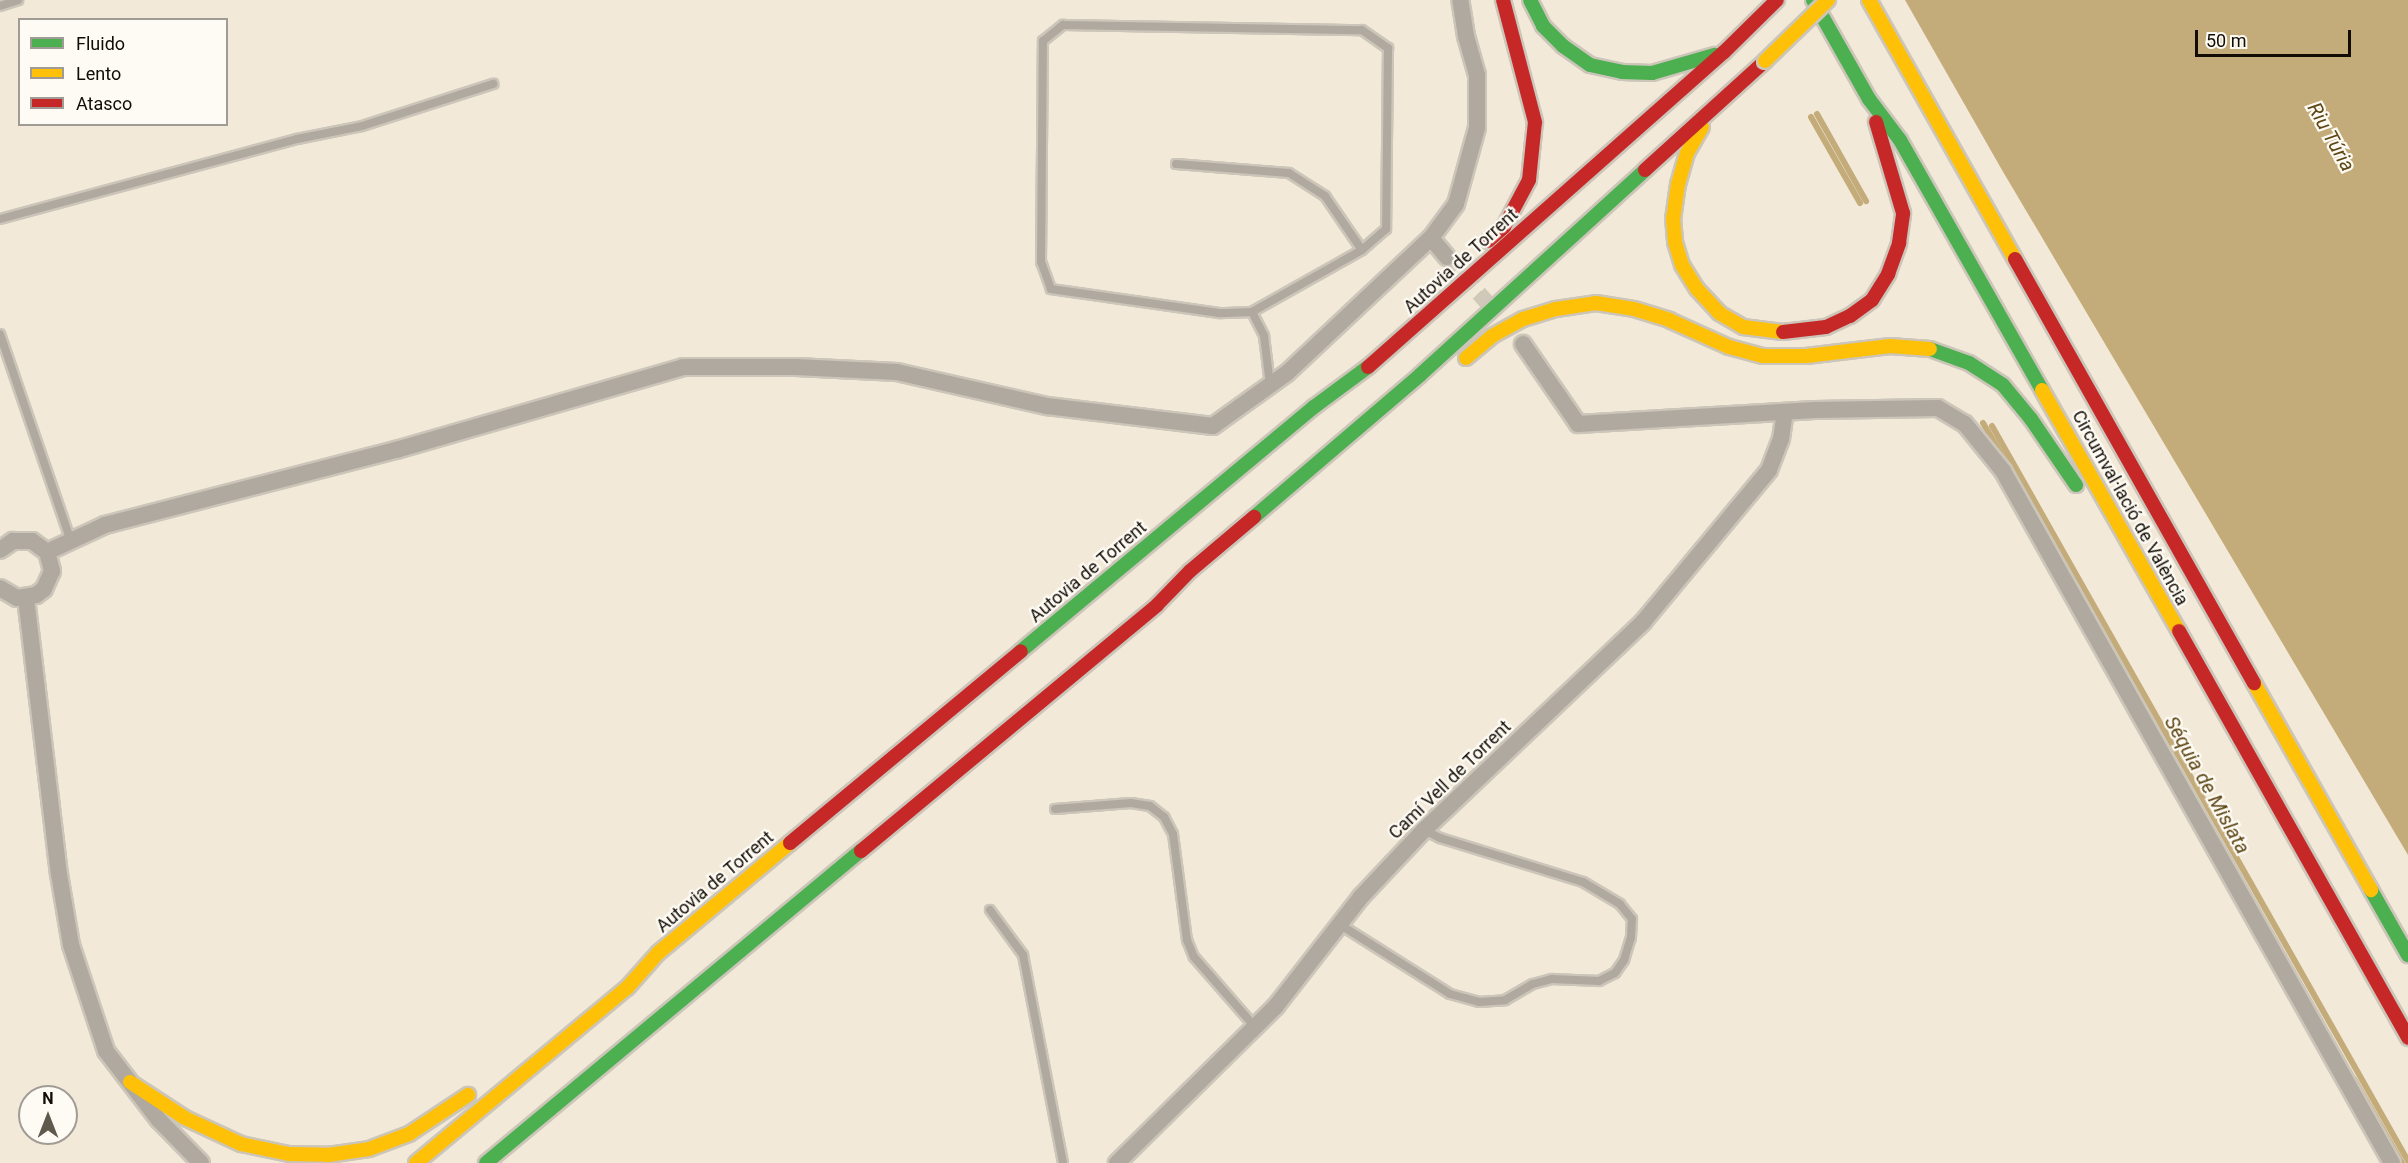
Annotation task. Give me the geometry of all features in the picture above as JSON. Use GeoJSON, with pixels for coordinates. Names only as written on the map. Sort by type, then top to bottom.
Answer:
{"type":"FeatureCollection","features":[{"type":"Feature","properties":{"kind":"highway"},"geometry":{"type":"LineString","coordinates":[[1477,251],[1504,227],[1529,180],[1535,122],[1503,0]]}},
{"type":"Feature","properties":{"kind":"highway"},"geometry":{"type":"LineString","coordinates":[[1530,0],[1543,26],[1563,46],[1590,65],[1622,72],[1652,73],[1724,51]]}},
{"type":"Feature","properties":{"kind":"highway","name":"Autovia de Torrent"},"geometry":{"type":"LineString","coordinates":[[416,1163],[627,988],[658,953],[1314,407],[1354,380],[1724,51],[1777,0]]}},
{"type":"Feature","properties":{"kind":"highway","name":"Circumval·lació de València"},"geometry":{"type":"LineString","coordinates":[[1813,0],[1869,99],[1900,140],[2408,1038]]}},
{"type":"Feature","properties":{"kind":"highway"},"geometry":{"type":"LineString","coordinates":[[486,1163],[1157,605],[1190,571],[1420,375],[1765,61],[1828,0]]}},
{"type":"Feature","properties":{"kind":"highway","name":"Circumval·lació de València"},"geometry":{"type":"LineString","coordinates":[[1869,0],[2408,955]]}},
{"type":"Feature","properties":{"kind":"highway"},"geometry":{"type":"LineString","coordinates":[[1709,112],[1688,153],[1678,184],[1673,218],[1675,242],[1682,265],[1696,290],[1719,313],[1743,327],[1770,332],[1799,332],[1826,327],[1850,316],[1872,300],[1888,274],[1899,243],[1903,213],[1869,99]]}},
{"type":"Feature","properties":{"kind":"highway"},"geometry":{"type":"LineString","coordinates":[[1456,367],[1492,336],[1523,319],[1556,309],[1596,303],[1634,309],[1669,320],[1729,347],[1763,356],[1806,356],[1890,346],[1930,349],[1969,363],[2003,385],[2031,419],[2073,482],[2112,514]]}},
{"type":"Feature","properties":{"kind":"highway"},"geometry":{"type":"LineString","coordinates":[[1314,407],[1343,368]]}},
{"type":"Feature","properties":{"kind":"highway"},"geometry":{"type":"LineString","coordinates":[[1157,605],[1195,586]]}},
{"type":"Feature","properties":{"kind":"highway"},"geometry":{"type":"LineString","coordinates":[[622,971],[658,953]]}},
{"type":"Feature","properties":{"kind":"highway"},"geometry":{"type":"LineString","coordinates":[[130,1082],[185,1118],[241,1144],[289,1154],[328,1155],[369,1149],[410,1134],[448,1111],[483,1084]]}},
{"type":"Feature","properties":{"kind":"street"},"geometry":{"type":"LineString","coordinates":[[47,552],[105,525],[396,450],[683,367],[796,367],[897,372],[1047,405],[1213,426],[1287,373],[1431,238],[1456,204],[1477,128],[1477,75],[1466,36],[1460,0]]}},
{"type":"Feature","properties":{"kind":"street"},"geometry":{"type":"LineString","coordinates":[[1431,238],[1447,257]]}},
{"type":"Feature","properties":{"kind":"street"},"geometry":{"type":"LineString","coordinates":[[1523,344],[1578,424],[1785,412],[1938,408],[1965,424],[2003,471],[2392,1163]]}},
{"type":"Feature","properties":{"kind":"street","name":"Camí Vell de Torrent"},"geometry":{"type":"LineString","coordinates":[[1117,1163],[1276,1006],[1361,897],[1424,830],[1643,622],[1768,470],[1781,439],[1785,412]]}},
{"type":"Feature","properties":{"kind":"street"},"geometry":{"type":"LineString","coordinates":[[0,550],[13,541],[22,539],[32,541],[47,552],[52,572],[50,581],[36,595],[27,598],[17,598],[0,588]]}},
{"type":"Feature","properties":{"kind":"street"},"geometry":{"type":"LineString","coordinates":[[27,598],[59,874],[71,945],[106,1051],[159,1120],[201,1163]]}},
{"type":"Feature","properties":{"kind":"lane"},"geometry":{"type":"LineString","coordinates":[[0,6],[18,0]]}},
{"type":"Feature","properties":{"kind":"lane"},"geometry":{"type":"LineString","coordinates":[[1063,25],[1362,30],[1388,48],[1386,229],[1362,250],[1252,312],[1219,313],[1051,289],[1041,262],[1043,41],[1063,25]]}},
{"type":"Feature","properties":{"kind":"lane"},"geometry":{"type":"LineString","coordinates":[[0,219],[297,139],[362,126],[493,84]]}},
{"type":"Feature","properties":{"kind":"lane"},"geometry":{"type":"LineString","coordinates":[[1176,164],[1289,173],[1325,196],[1362,250]]}},
{"type":"Feature","properties":{"kind":"lane"},"geometry":{"type":"LineString","coordinates":[[1252,312],[1264,336],[1270,385]]}},
{"type":"Feature","properties":{"kind":"lane"},"geometry":{"type":"LineString","coordinates":[[0,334],[70,541]]}},
{"type":"Feature","properties":{"kind":"lane"},"geometry":{"type":"LineString","coordinates":[[1055,809],[1131,803],[1150,806],[1164,817],[1173,834],[1187,940],[1194,957],[1255,1027]]}},
{"type":"Feature","properties":{"kind":"lane"},"geometry":{"type":"LineString","coordinates":[[1339,924],[1450,994],[1479,1002],[1504,1000],[1533,984],[1552,979],[1599,981],[1616,973],[1624,960],[1631,936],[1632,919],[1620,904],[1583,882],[1440,838],[1424,830]]}},
{"type":"Feature","properties":{"kind":"lane"},"geometry":{"type":"LineString","coordinates":[[990,910],[1023,955],[1063,1163]]}},
{"type":"Feature","properties":{"kind":"water","name":"Riu Túria"},"geometry":{"type":"Polygon","coordinates":[[[1905,0],[2408,0],[2408,855],[2002,170],[1905,0]]]}},
{"type":"Feature","properties":{"kind":"waterway"},"geometry":{"type":"LineString","coordinates":[[1817,114],[1866,201]]}},
{"type":"Feature","properties":{"kind":"waterway","name":"Séquia de Mislata"},"geometry":{"type":"LineString","coordinates":[[1811,117],[1860,203]]}},
{"type":"Feature","properties":{"kind":"waterway","name":"Séquia de Mislata"},"geometry":{"type":"LineString","coordinates":[[1983,423],[2007,464]]}},
{"type":"Feature","properties":{"kind":"waterway"},"geometry":{"type":"LineString","coordinates":[[1992,426],[2408,1161]]}},
{"type":"Feature","properties":{"kind":"waterway","name":"Séquia de Mislata"},"geometry":{"type":"LineString","coordinates":[[2354,1079],[2402,1163]]}},
{"type":"Feature","properties":{"kind":"tunnel"},"geometry":{"type":"LineString","coordinates":[[1447,257],[1497,314]]}},
{"type":"Feature","properties":{"kind":"traffic: fast"},"geometry":{"type":"LineString","coordinates":[[1530,0],[1543,26],[1563,46],[1590,65],[1622,72],[1652,73],[1714,55]]}},
{"type":"Feature","properties":{"kind":"traffic: fast"},"geometry":{"type":"LineString","coordinates":[[1813,0],[1869,99],[1900,140],[2042,390]]}},
{"type":"Feature","properties":{"kind":"traffic: fast"},"geometry":{"type":"LineString","coordinates":[[1254,517],[1420,375],[1645,170]]}},
{"type":"Feature","properties":{"kind":"traffic: fast"},"geometry":{"type":"LineString","coordinates":[[1930,349],[1969,363],[2003,385],[2031,419],[2076,485]]}},
{"type":"Feature","properties":{"kind":"traffic: fast"},"geometry":{"type":"LineString","coordinates":[[1021,651],[1314,407],[1368,367]]}},
{"type":"Feature","properties":{"kind":"traffic: fast"},"geometry":{"type":"LineString","coordinates":[[486,1163],[861,851]]}},
{"type":"Feature","properties":{"kind":"traffic: fast"},"geometry":{"type":"LineString","coordinates":[[2371,890],[2408,955]]}},
{"type":"Feature","properties":{"kind":"traffic: slow"},"geometry":{"type":"LineString","coordinates":[[1765,61],[1828,0]]}},
{"type":"Feature","properties":{"kind":"traffic: slow"},"geometry":{"type":"LineString","coordinates":[[1869,0],[2015,259]]}},
{"type":"Feature","properties":{"kind":"traffic: slow"},"geometry":{"type":"LineString","coordinates":[[1702,127],[1687,153],[1678,184],[1673,218],[1675,242],[1682,265],[1697,289],[1719,313],[1743,327],[1783,332]]}},
{"type":"Feature","properties":{"kind":"traffic: slow"},"geometry":{"type":"LineString","coordinates":[[1466,358],[1492,336],[1523,319],[1556,309],[1596,303],[1634,309],[1669,320],[1729,347],[1763,356],[1806,356],[1890,346],[1930,349]]}},
{"type":"Feature","properties":{"kind":"traffic: slow"},"geometry":{"type":"LineString","coordinates":[[2042,390],[2179,631]]}},
{"type":"Feature","properties":{"kind":"traffic: slow"},"geometry":{"type":"LineString","coordinates":[[2254,683],[2371,890]]}},
{"type":"Feature","properties":{"kind":"traffic: slow"},"geometry":{"type":"LineString","coordinates":[[416,1163],[627,988],[658,953],[790,843]]}},
{"type":"Feature","properties":{"kind":"traffic: slow"},"geometry":{"type":"LineString","coordinates":[[130,1082],[185,1118],[241,1144],[289,1154],[328,1155],[369,1149],[409,1134],[468,1095]]}},
{"type":"Feature","properties":{"kind":"traffic: jam"},"geometry":{"type":"LineString","coordinates":[[1488,241],[1504,227],[1529,180],[1535,122],[1503,0]]}},
{"type":"Feature","properties":{"kind":"traffic: jam"},"geometry":{"type":"LineString","coordinates":[[1368,367],[1724,52],[1777,0]]}},
{"type":"Feature","properties":{"kind":"traffic: jam"},"geometry":{"type":"LineString","coordinates":[[1645,170],[1765,61]]}},
{"type":"Feature","properties":{"kind":"traffic: jam"},"geometry":{"type":"LineString","coordinates":[[1783,332],[1826,327],[1850,316],[1872,300],[1888,274],[1899,243],[1903,213],[1876,122]]}},
{"type":"Feature","properties":{"kind":"traffic: jam"},"geometry":{"type":"LineString","coordinates":[[2015,259],[2254,683]]}},
{"type":"Feature","properties":{"kind":"traffic: jam"},"geometry":{"type":"LineString","coordinates":[[861,851],[1157,605],[1190,571],[1254,517]]}},
{"type":"Feature","properties":{"kind":"traffic: jam"},"geometry":{"type":"LineString","coordinates":[[2179,631],[2408,1038]]}},
{"type":"Feature","properties":{"kind":"traffic: jam"},"geometry":{"type":"LineString","coordinates":[[790,843],[1021,651]]}}]}
